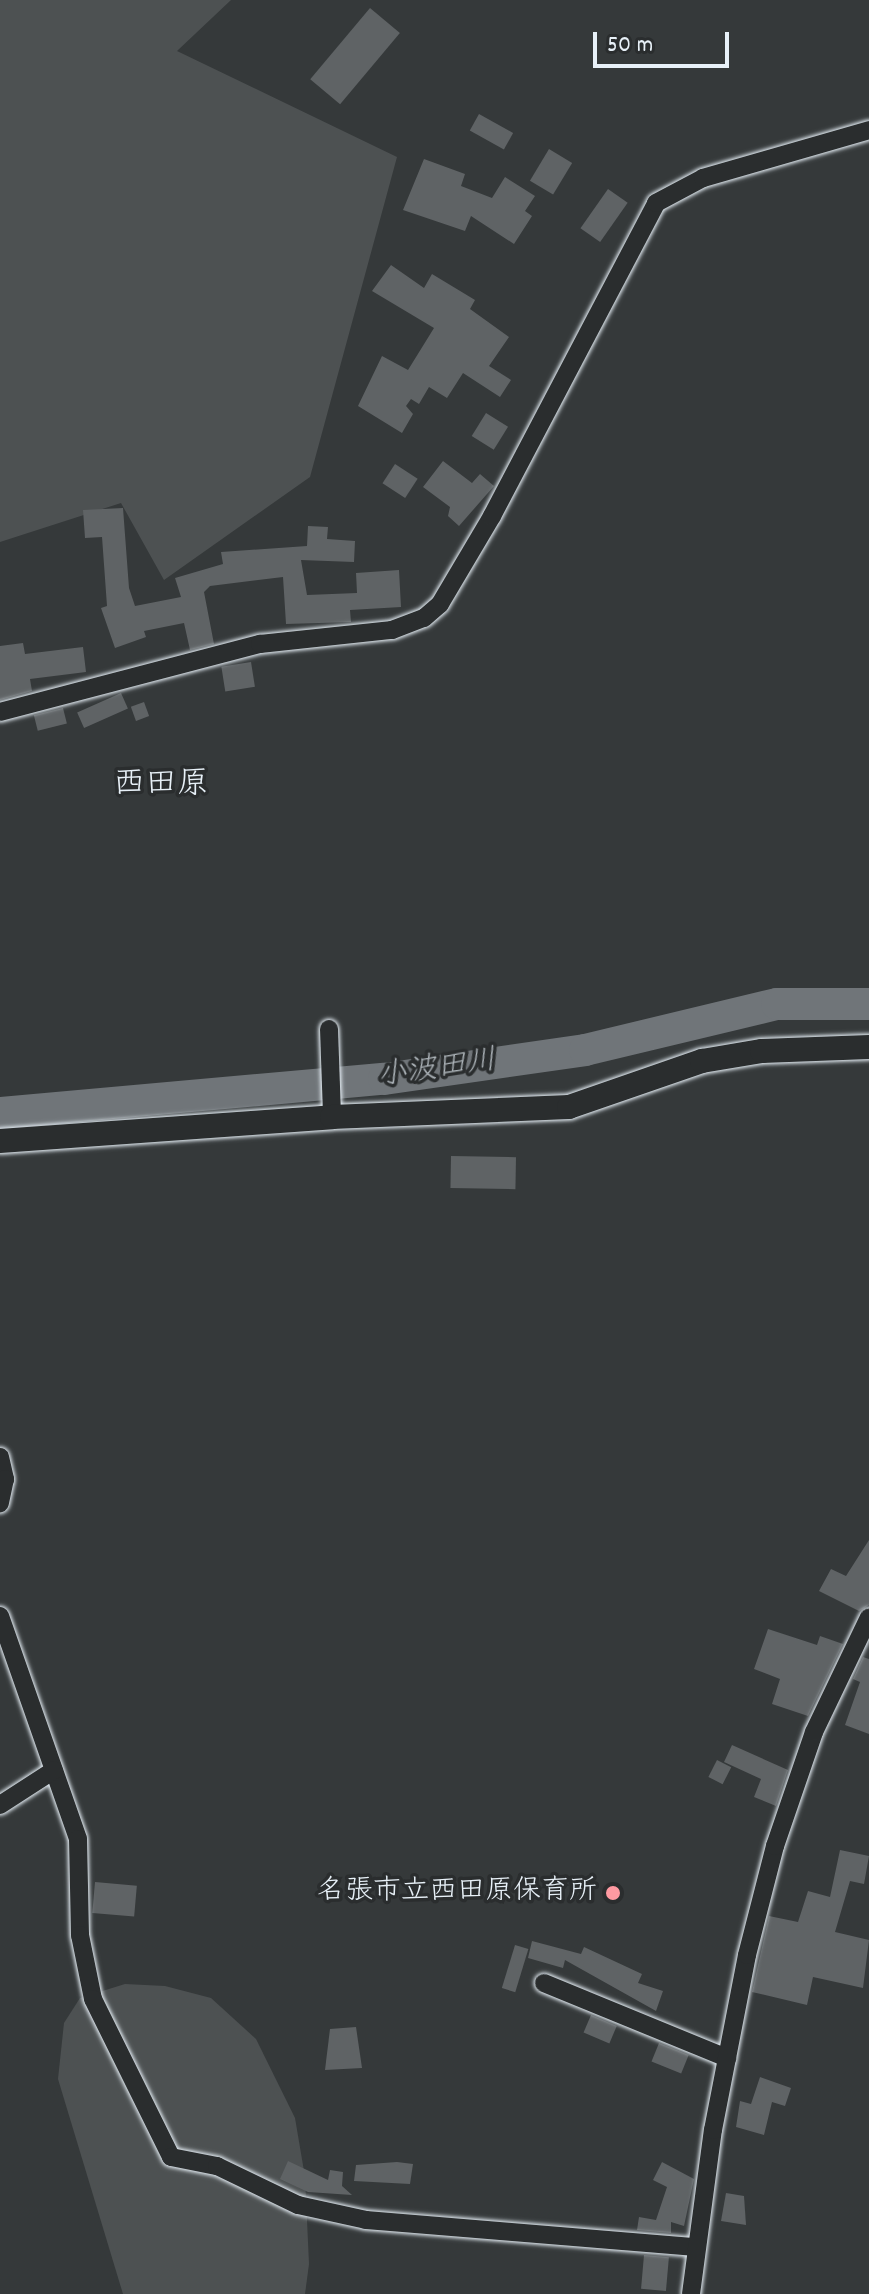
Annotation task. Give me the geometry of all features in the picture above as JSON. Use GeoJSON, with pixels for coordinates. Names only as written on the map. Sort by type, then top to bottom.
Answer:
{"type":"FeatureCollection","features":[{"type":"Feature","properties":{"kind":"street"},"geometry":{"type":"LineString","coordinates":[[0,712],[260,644],[392,630],[424,618],[440,604],[492,516],[656,203],[703,178],[869,130]]}},
{"type":"Feature","properties":{"kind":"street"},"geometry":{"type":"LineString","coordinates":[[329,1029],[332,1110]]}},
{"type":"Feature","properties":{"kind":"street"},"geometry":{"type":"LineString","coordinates":[[0,1141],[332,1110],[569,1107],[702,1061],[762,1051],[869,1047]]}},
{"type":"Feature","properties":{"kind":"street"},"geometry":{"type":"LineString","coordinates":[[0,1457],[5,1479],[0,1503]]}},
{"type":"Feature","properties":{"kind":"street"},"geometry":{"type":"LineString","coordinates":[[0,1616],[78,1839],[80,1935],[93,1999],[171,2157],[217,2166],[298,2205],[366,2220],[696,2247]]}},
{"type":"Feature","properties":{"kind":"street"},"geometry":{"type":"LineString","coordinates":[[691,2294],[727,2058],[775,1846],[814,1732],[869,1617]]}},
{"type":"Feature","properties":{"kind":"street"},"geometry":{"type":"LineString","coordinates":[[0,1805],[54,1770]]}},
{"type":"Feature","properties":{"kind":"street"},"geometry":{"type":"LineString","coordinates":[[544,1983],[727,2058]]}},
{"type":"Feature","properties":{"kind":"shaded area"},"geometry":{"type":"Polygon","coordinates":[[[0,0],[231,0],[177,51],[397,157],[310,477],[164,580],[121,503],[0,542],[0,0]]]}},
{"type":"Feature","properties":{"kind":"shaded area"},"geometry":{"type":"Polygon","coordinates":[[[125,1984],[165,1986],[211,1998],[256,2039],[295,2118],[305,2177],[309,2264],[305,2294],[123,2294],[58,2079],[64,2023],[80,1998],[125,1984]]]}},
{"type":"Feature","properties":{"kind":"building"},"geometry":{"type":"Polygon","coordinates":[[[370,8],[400,33],[340,104],[310,79],[370,8]]]}},
{"type":"Feature","properties":{"kind":"building"},"geometry":{"type":"Polygon","coordinates":[[[479,114],[513,133],[504,150],[470,131],[479,114]]]}},
{"type":"Feature","properties":{"kind":"building"},"geometry":{"type":"Polygon","coordinates":[[[549,149],[572,163],[553,195],[530,181],[549,149]]]}},
{"type":"Feature","properties":{"kind":"building"},"geometry":{"type":"Polygon","coordinates":[[[424,159],[465,174],[461,186],[492,198],[505,177],[535,196],[525,211],[532,216],[514,244],[471,216],[465,231],[403,210],[424,159]]]}},
{"type":"Feature","properties":{"kind":"building"},"geometry":{"type":"Polygon","coordinates":[[[608,189],[628,203],[600,242],[580,228],[608,189]]]}},
{"type":"Feature","properties":{"kind":"building"},"geometry":{"type":"Polygon","coordinates":[[[391,265],[424,288],[432,274],[475,300],[470,309],[509,337],[489,366],[511,380],[500,397],[463,373],[447,398],[429,387],[419,404],[411,399],[406,406],[413,414],[402,433],[358,406],[382,356],[408,370],[434,328],[372,291],[391,265]]]}},
{"type":"Feature","properties":{"kind":"building"},"geometry":{"type":"Polygon","coordinates":[[[486,413],[508,427],[494,450],[472,436],[486,413]]]}},
{"type":"Feature","properties":{"kind":"building"},"geometry":{"type":"Polygon","coordinates":[[[443,461],[472,483],[480,474],[494,486],[459,526],[448,516],[450,507],[423,487],[443,461]]]}},
{"type":"Feature","properties":{"kind":"building"},"geometry":{"type":"Polygon","coordinates":[[[395,464],[418,479],[405,498],[382,483],[395,464]]]}},
{"type":"Feature","properties":{"kind":"building"},"geometry":{"type":"Polygon","coordinates":[[[123,508],[129,588],[135,606],[181,597],[175,578],[223,564],[221,552],[307,546],[308,526],[328,527],[327,539],[355,541],[354,562],[301,560],[307,595],[357,593],[356,573],[399,570],[401,607],[350,610],[351,622],[286,624],[283,577],[210,586],[204,592],[214,644],[190,650],[184,623],[144,631],[146,637],[115,648],[101,608],[107,606],[102,537],[85,538],[83,510],[123,508]]]}},
{"type":"Feature","properties":{"kind":"building"},"geometry":{"type":"Polygon","coordinates":[[[23,643],[25,654],[83,647],[86,672],[30,679],[32,691],[0,700],[0,646],[23,643]]]}},
{"type":"Feature","properties":{"kind":"building"},"geometry":{"type":"Polygon","coordinates":[[[251,662],[255,687],[225,691],[221,667],[251,662]]]}},
{"type":"Feature","properties":{"kind":"building"},"geometry":{"type":"Polygon","coordinates":[[[121,693],[128,709],[84,728],[77,713],[121,693]]]}},
{"type":"Feature","properties":{"kind":"building"},"geometry":{"type":"Polygon","coordinates":[[[144,702],[149,716],[136,721],[131,707],[144,702]]]}},
{"type":"Feature","properties":{"kind":"building"},"geometry":{"type":"Polygon","coordinates":[[[63,708],[67,724],[38,731],[34,715],[63,708]]]}},
{"type":"Feature","properties":{"kind":"building"},"geometry":{"type":"Polygon","coordinates":[[[451,1156],[516,1157],[515,1189],[450,1188],[451,1156]]]}},
{"type":"Feature","properties":{"kind":"building"},"geometry":{"type":"Polygon","coordinates":[[[869,1540],[869,1605],[859,1611],[819,1591],[831,1569],[846,1576],[869,1540]]]}},
{"type":"Feature","properties":{"kind":"building"},"geometry":{"type":"Polygon","coordinates":[[[768,1629],[817,1645],[820,1636],[843,1644],[808,1716],[772,1704],[780,1679],[754,1669],[768,1629]]]}},
{"type":"Feature","properties":{"kind":"building"},"geometry":{"type":"Polygon","coordinates":[[[863,1657],[869,1659],[869,1734],[845,1725],[860,1682],[853,1679],[863,1657]]]}},
{"type":"Feature","properties":{"kind":"building"},"geometry":{"type":"Polygon","coordinates":[[[732,1745],[788,1770],[776,1806],[754,1797],[761,1779],[724,1762],[732,1745]]]}},
{"type":"Feature","properties":{"kind":"building"},"geometry":{"type":"Polygon","coordinates":[[[717,1760],[731,1767],[723,1784],[708,1777],[717,1760]]]}},
{"type":"Feature","properties":{"kind":"building"},"geometry":{"type":"Polygon","coordinates":[[[840,1850],[869,1856],[864,1884],[850,1881],[835,1932],[869,1940],[863,1988],[813,1977],[807,2005],[752,1992],[769,1916],[798,1922],[808,1891],[830,1897],[840,1850]]]}},
{"type":"Feature","properties":{"kind":"building"},"geometry":{"type":"Polygon","coordinates":[[[95,1882],[137,1886],[134,1917],[92,1913],[95,1882]]]}},
{"type":"Feature","properties":{"kind":"building"},"geometry":{"type":"Polygon","coordinates":[[[532,1941],[581,1954],[584,1947],[642,1974],[638,1983],[663,1991],[656,2011],[565,1960],[563,1968],[528,1958],[532,1941]]]}},
{"type":"Feature","properties":{"kind":"building"},"geometry":{"type":"Polygon","coordinates":[[[515,1945],[528,1949],[515,1992],[502,1988],[515,1945]]]}},
{"type":"Feature","properties":{"kind":"building"},"geometry":{"type":"Polygon","coordinates":[[[591,2015],[617,2026],[609,2043],[584,2032],[591,2015]]]}},
{"type":"Feature","properties":{"kind":"building"},"geometry":{"type":"Polygon","coordinates":[[[356,2027],[362,2068],[325,2070],[330,2029],[356,2027]]]}},
{"type":"Feature","properties":{"kind":"building"},"geometry":{"type":"Polygon","coordinates":[[[659,2043],[689,2055],[681,2074],[652,2062],[659,2043]]]}},
{"type":"Feature","properties":{"kind":"building"},"geometry":{"type":"Polygon","coordinates":[[[760,2077],[791,2088],[785,2106],[772,2102],[764,2135],[736,2127],[740,2101],[751,2104],[760,2077]]]}},
{"type":"Feature","properties":{"kind":"building"},"geometry":{"type":"Polygon","coordinates":[[[288,2161],[328,2180],[330,2170],[343,2172],[342,2186],[352,2195],[308,2192],[280,2179],[288,2161]]]}},
{"type":"Feature","properties":{"kind":"building"},"geometry":{"type":"Polygon","coordinates":[[[662,2162],[694,2179],[684,2226],[671,2222],[671,2233],[637,2230],[639,2217],[656,2220],[667,2187],[653,2180],[662,2162]]]}},
{"type":"Feature","properties":{"kind":"building"},"geometry":{"type":"Polygon","coordinates":[[[413,2164],[410,2184],[354,2181],[356,2165],[413,2164]]]}},
{"type":"Feature","properties":{"kind":"building"},"geometry":{"type":"Polygon","coordinates":[[[726,2193],[744,2196],[746,2225],[721,2221],[726,2193]]]}},
{"type":"Feature","properties":{"kind":"building"},"geometry":{"type":"Polygon","coordinates":[[[644,2255],[669,2257],[666,2291],[641,2289],[644,2255]]]}},
{"type":"Feature","properties":{"kind":"waterway","name":"小波田川"},"geometry":{"type":"LineString","coordinates":[[0,1113],[384,1079],[585,1050],[777,1004],[869,1004]]}},
{"type":"Feature","properties":{"kind":"place","name":"名張市立西田原保育所"},"geometry":{"type":"Point","coordinates":[613,1893]}},
{"type":"Feature","properties":{"kind":"district","name":"西田原"},"geometry":{"type":"Point","coordinates":[161,786]}}]}
